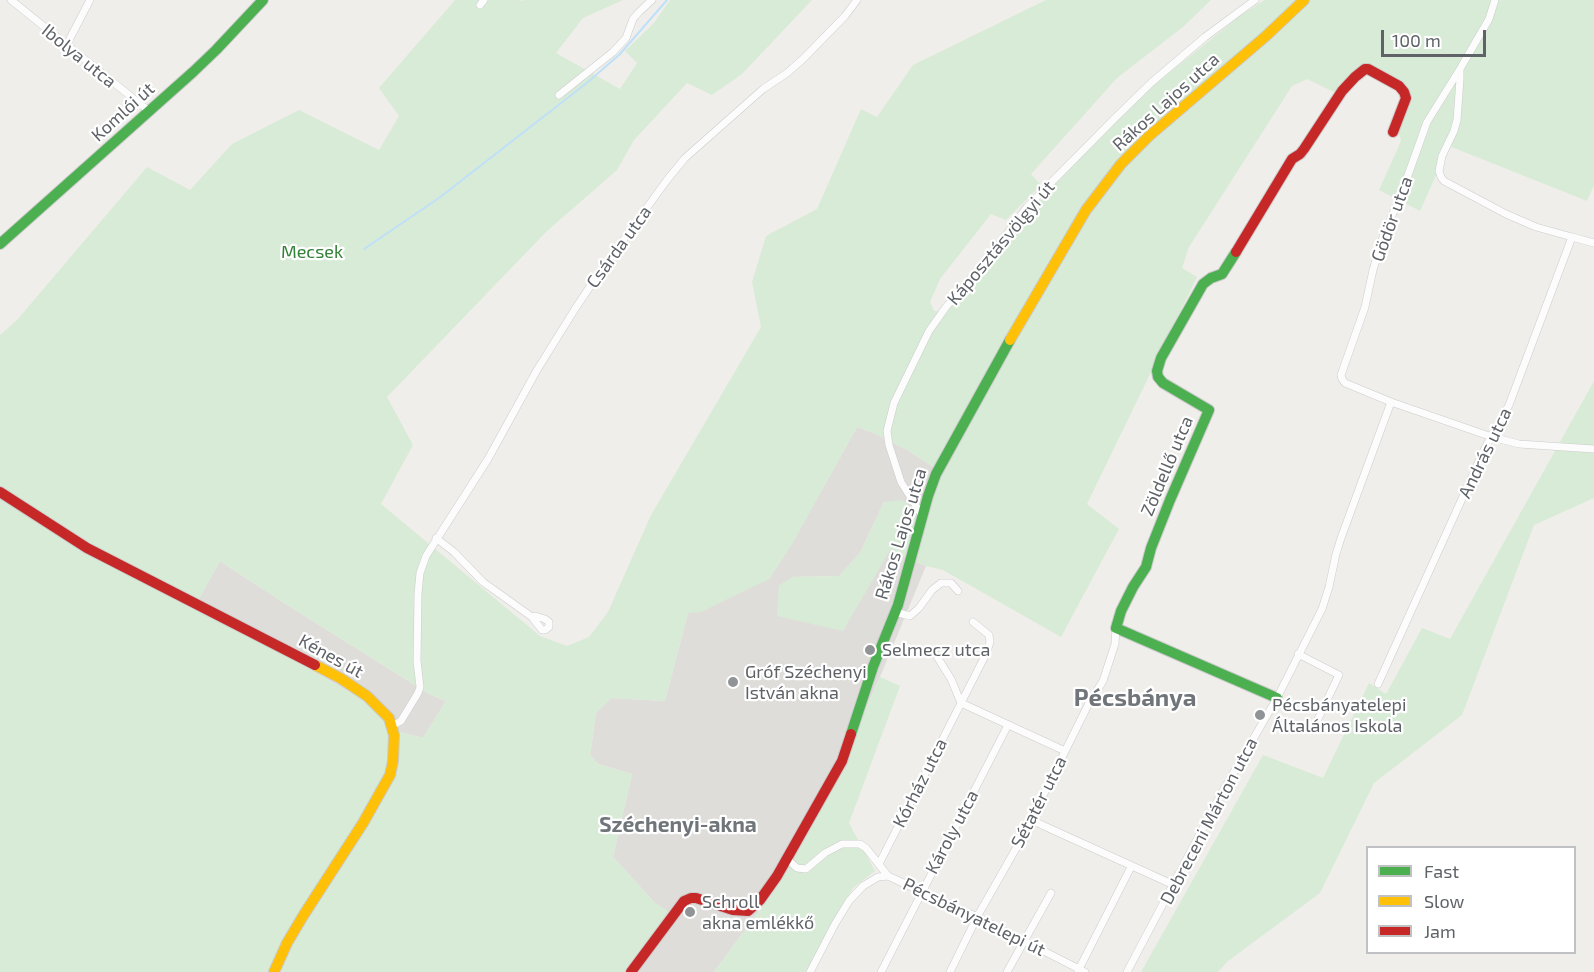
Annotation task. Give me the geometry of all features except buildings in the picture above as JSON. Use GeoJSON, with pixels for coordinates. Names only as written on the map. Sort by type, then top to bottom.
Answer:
{"type":"FeatureCollection","features":[{"type":"Feature","properties":{"kind":"street","name":"Ibolya utca"},"geometry":{"type":"LineString","coordinates":[[10,0],[149,111]]}},
{"type":"Feature","properties":{"kind":"street"},"geometry":{"type":"LineString","coordinates":[[66,46],[90,0]]}},
{"type":"Feature","properties":{"kind":"street","name":"Komlói út"},"geometry":{"type":"LineString","coordinates":[[0,244],[216,50],[263,0]]}},
{"type":"Feature","properties":{"kind":"street"},"geometry":{"type":"LineString","coordinates":[[559,95],[613,52],[626,38],[633,20],[652,0]]}},
{"type":"Feature","properties":{"kind":"street","name":"Csárda utca"},"geometry":{"type":"LineString","coordinates":[[392,726],[401,721],[420,687],[417,661],[418,594],[420,573],[426,556],[488,459],[532,379],[575,309],[685,158],[763,89],[803,59],[845,16],[857,0]]}},
{"type":"Feature","properties":{"kind":"street","name":"Káposztásvölgyi út"},"geometry":{"type":"LineString","coordinates":[[923,517],[901,482],[886,431],[894,403],[929,331],[1027,207],[1152,82],[1205,37],[1255,0]]}},
{"type":"Feature","properties":{"kind":"street","name":"Rákos Lajos utca"},"geometry":{"type":"LineString","coordinates":[[631,972],[684,901],[696,898],[733,910],[748,911],[766,893],[842,760],[873,667],[895,612],[935,475],[1060,252],[1086,210],[1121,164],[1149,136],[1304,0]]}},
{"type":"Feature","properties":{"kind":"street","name":"Gödör utca"},"geometry":{"type":"LineString","coordinates":[[1391,402],[1345,383],[1341,375],[1365,307],[1383,237],[1428,122],[1489,19],[1495,0]]}},
{"type":"Feature","properties":{"kind":"street","name":"Zöldellő utca"},"geometry":{"type":"LineString","coordinates":[[1116,628],[1132,587],[1146,567],[1166,510],[1209,410],[1163,383],[1157,371],[1161,358],[1203,284],[1222,274],[1227,268],[1292,159],[1304,149],[1342,91],[1354,77],[1365,69],[1399,86],[1404,92],[1406,98],[1393,132]]}},
{"type":"Feature","properties":{"kind":"street"},"geometry":{"type":"LineString","coordinates":[[1460,69],[1457,120],[1442,156],[1440,177],[1506,213],[1536,226],[1594,243]]}},
{"type":"Feature","properties":{"kind":"street","name":"András utca"},"geometry":{"type":"LineString","coordinates":[[1378,684],[1485,448],[1509,405],[1572,237]]}},
{"type":"Feature","properties":{"kind":"street"},"geometry":{"type":"LineString","coordinates":[[1391,402],[1519,444],[1594,449]]}},
{"type":"Feature","properties":{"kind":"street","name":"Debreceni Márton utca"},"geometry":{"type":"LineString","coordinates":[[1127,972],[1322,609],[1341,538],[1391,402]]}},
{"type":"Feature","properties":{"kind":"street","name":"Kénes út"},"geometry":{"type":"LineString","coordinates":[[0,492],[87,548],[340,678],[379,707],[389,718],[392,726]]}},
{"type":"Feature","properties":{"kind":"street"},"geometry":{"type":"LineString","coordinates":[[436,538],[454,552],[483,582],[532,617]]}},
{"type":"Feature","properties":{"kind":"street"},"geometry":{"type":"LineString","coordinates":[[895,612],[910,616],[941,583],[951,583],[958,591]]}},
{"type":"Feature","properties":{"kind":"street"},"geometry":{"type":"LineString","coordinates":[[961,703],[990,642],[989,635],[973,622]]}},
{"type":"Feature","properties":{"kind":"street"},"geometry":{"type":"LineString","coordinates":[[1116,628],[1276,698]]}},
{"type":"Feature","properties":{"kind":"street","name":"Sétatér utca"},"geometry":{"type":"LineString","coordinates":[[950,972],[977,917],[1022,838],[1089,703],[1103,681],[1115,644],[1116,628]]}},
{"type":"Feature","properties":{"kind":"street"},"geometry":{"type":"LineString","coordinates":[[936,654],[951,679],[961,703],[1065,751]]}},
{"type":"Feature","properties":{"kind":"street"},"geometry":{"type":"LineString","coordinates":[[1298,654],[1339,675],[1317,721]]}},
{"type":"Feature","properties":{"kind":"street","name":"Kórház utca"},"geometry":{"type":"LineString","coordinates":[[879,864],[961,703]]}},
{"type":"Feature","properties":{"kind":"street","name":"Károly utca"},"geometry":{"type":"LineString","coordinates":[[881,972],[1008,725]]}},
{"type":"Feature","properties":{"kind":"street"},"geometry":{"type":"LineString","coordinates":[[274,972],[303,916],[363,823],[390,775],[394,747],[392,726]]}},
{"type":"Feature","properties":{"kind":"street"},"geometry":{"type":"LineString","coordinates":[[1031,820],[1174,885]]}},
{"type":"Feature","properties":{"kind":"street"},"geometry":{"type":"LineString","coordinates":[[787,859],[797,868],[806,869],[842,844],[860,844],[866,848],[888,876]]}},
{"type":"Feature","properties":{"kind":"street"},"geometry":{"type":"LineString","coordinates":[[1080,971],[1131,867]]}},
{"type":"Feature","properties":{"kind":"street","name":"Pécsbányatelepi út"},"geometry":{"type":"LineString","coordinates":[[812,971],[849,900],[862,886],[878,877],[888,876],[977,917],[1080,971]]}},
{"type":"Feature","properties":{"kind":"street"},"geometry":{"type":"LineString","coordinates":[[1007,972],[1051,893]]}},
{"type":"Feature","properties":{"kind":"shaded area"},"geometry":{"type":"Polygon","coordinates":[[[857,427],[909,451],[935,468],[919,515],[884,502],[860,553],[839,576],[793,577],[778,616],[890,550],[926,566],[880,677],[823,803],[762,907],[714,972],[630,972],[654,902],[613,857],[632,774],[598,764],[590,755],[596,713],[611,698],[665,701],[688,613],[769,579],[792,543],[857,427]]]}},
{"type":"Feature","properties":{"kind":"shaded area"},"geometry":{"type":"Polygon","coordinates":[[[220,561],[429,694],[446,701],[423,738],[400,732],[370,704],[196,603],[220,561]]]}},
{"type":"Feature","properties":{"kind":"green space","name":"Mecsek"},"geometry":{"type":"Polygon","coordinates":[[[455,0],[623,0],[583,18],[556,53],[620,89],[637,63],[625,51],[654,23],[670,0],[812,0],[742,74],[712,95],[687,83],[634,140],[617,170],[547,231],[387,397],[413,445],[381,504],[540,636],[567,646],[589,637],[608,612],[651,515],[761,327],[752,282],[766,236],[817,209],[861,109],[877,117],[913,65],[1046,0],[1211,0],[1183,27],[1117,78],[1031,174],[1041,185],[1006,220],[991,214],[940,279],[930,302],[934,311],[946,311],[1042,198],[1149,89],[1241,15],[1265,0],[1594,0],[1594,185],[1587,201],[1449,146],[1420,211],[1379,190],[1401,141],[1398,131],[1406,95],[1367,64],[1336,93],[1307,79],[1292,86],[1189,247],[1182,268],[1197,277],[1087,504],[1119,529],[1061,637],[943,570],[926,566],[890,550],[843,631],[777,616],[779,585],[793,577],[839,576],[860,553],[884,502],[903,500],[918,514],[935,468],[909,451],[857,427],[792,544],[769,579],[701,612],[688,613],[665,701],[611,698],[596,713],[590,755],[598,764],[632,774],[613,857],[654,902],[668,911],[630,972],[0,972],[0,335],[17,320],[147,167],[190,190],[232,144],[299,110],[379,150],[399,116],[379,88],[455,0]],[[220,561],[197,603],[370,704],[400,732],[423,738],[446,701],[429,694],[220,561]]]}},
{"type":"Feature","properties":{"kind":"green space"},"geometry":{"type":"Polygon","coordinates":[[[1594,381],[1594,498],[1534,525],[1462,715],[1374,783],[1320,893],[1228,961],[1218,972],[1141,972],[1263,755],[1323,778],[1369,683],[1386,694],[1422,628],[1450,639],[1594,381]]]}},
{"type":"Feature","properties":{"kind":"green space"},"geometry":{"type":"Polygon","coordinates":[[[880,677],[900,686],[849,823],[875,871],[853,888],[819,949],[810,972],[714,972],[762,907],[823,803],[880,677]]]}},
{"type":"Feature","properties":{"kind":"waterway"},"geometry":{"type":"LineString","coordinates":[[364,249],[439,198],[588,82],[620,54],[667,0]]}},
{"type":"Feature","properties":{"kind":"traffic: fast"},"geometry":{"type":"LineString","coordinates":[[0,244],[193,72],[263,0]]}},
{"type":"Feature","properties":{"kind":"traffic: fast"},"geometry":{"type":"LineString","coordinates":[[1236,252],[1222,274],[1203,284],[1161,358],[1157,371],[1163,383],[1209,410],[1170,500],[1146,567],[1121,611],[1116,628],[1277,698]]}},
{"type":"Feature","properties":{"kind":"traffic: fast"},"geometry":{"type":"LineString","coordinates":[[851,734],[873,667],[898,605],[936,474],[1010,340]]}},
{"type":"Feature","properties":{"kind":"traffic: slow"},"geometry":{"type":"LineString","coordinates":[[1010,340],[1086,210],[1121,164],[1149,136],[1266,36],[1304,0]]}},
{"type":"Feature","properties":{"kind":"traffic: slow"},"geometry":{"type":"LineString","coordinates":[[274,972],[303,916],[363,823],[390,775],[393,761],[394,735],[389,718],[367,696],[315,665]]}},
{"type":"Feature","properties":{"kind":"traffic: jam"},"geometry":{"type":"LineString","coordinates":[[1236,252],[1292,159],[1304,149],[1342,91],[1365,69],[1399,86],[1404,92],[1406,98],[1393,132]]}},
{"type":"Feature","properties":{"kind":"traffic: jam"},"geometry":{"type":"LineString","coordinates":[[0,492],[87,548],[315,665]]}},
{"type":"Feature","properties":{"kind":"traffic: jam"},"geometry":{"type":"LineString","coordinates":[[631,972],[684,901],[696,898],[733,910],[748,911],[760,900],[777,876],[842,761],[851,734]]}},
{"type":"Feature","properties":{"kind":"place","name":"Selmecz utca"},"geometry":{"type":"Point","coordinates":[870,650]}},
{"type":"Feature","properties":{"kind":"place","name":"Gróf Széchenyi István akna"},"geometry":{"type":"Point","coordinates":[733,682]}},
{"type":"Feature","properties":{"kind":"place","name":"Pécsbányatelepi Általános Iskola"},"geometry":{"type":"Point","coordinates":[1260,715]}},
{"type":"Feature","properties":{"kind":"place","name":"Schroll akna emlékkő"},"geometry":{"type":"Point","coordinates":[690,912]}},
{"type":"Feature","properties":{"kind":"district","name":"Pécsbánya"},"geometry":{"type":"Point","coordinates":[1135,698]}},
{"type":"Feature","properties":{"kind":"district","name":"Széchenyi-akna"},"geometry":{"type":"Point","coordinates":[678,825]}}]}
